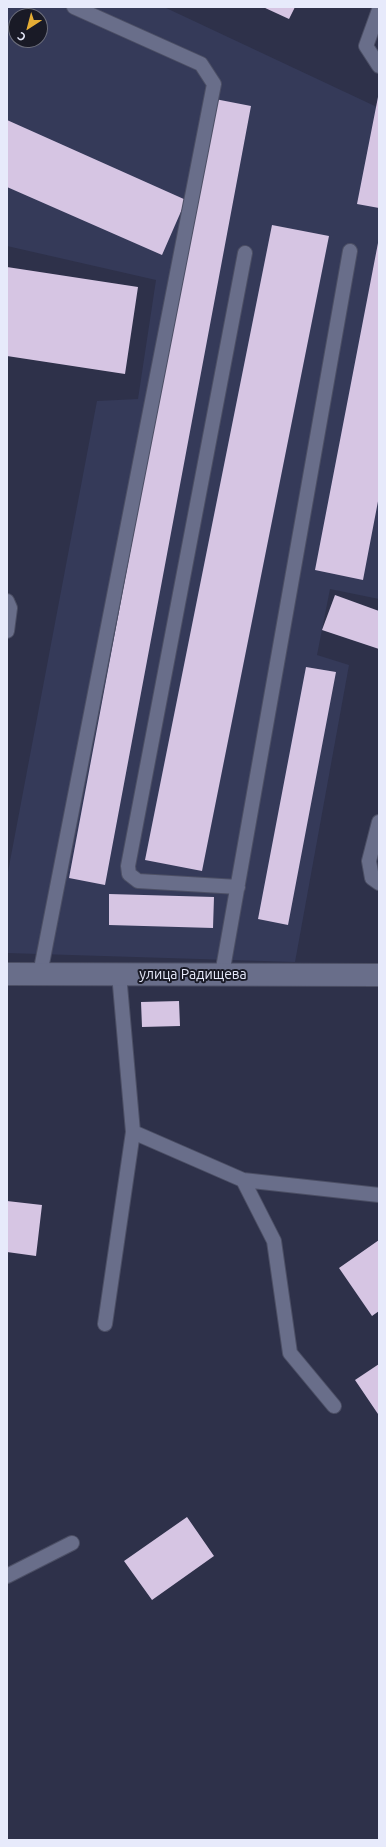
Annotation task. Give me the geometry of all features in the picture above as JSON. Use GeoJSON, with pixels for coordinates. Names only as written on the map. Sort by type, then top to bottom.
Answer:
{"type":"FeatureCollection","features":[{"type":"Feature","properties":{"kind":"street","name":"улица Радищева"},"geometry":{"type":"LineString","coordinates":[[7,974],[379,975]]}},
{"type":"Feature","properties":{"kind":"lane"},"geometry":{"type":"LineString","coordinates":[[40,974],[214,84],[201,64],[74,7]]}},
{"type":"Feature","properties":{"kind":"lane"},"geometry":{"type":"LineString","coordinates":[[379,10],[366,46],[379,66]]}},
{"type":"Feature","properties":{"kind":"lane"},"geometry":{"type":"LineString","coordinates":[[222,974],[350,251]]}},
{"type":"Feature","properties":{"kind":"lane"},"geometry":{"type":"LineString","coordinates":[[238,887],[138,881],[128,874],[128,866],[245,253]]}},
{"type":"Feature","properties":{"kind":"lane"},"geometry":{"type":"LineString","coordinates":[[7,601],[10,608],[7,631]]}},
{"type":"Feature","properties":{"kind":"lane"},"geometry":{"type":"LineString","coordinates":[[379,822],[369,861],[372,878],[379,883]]}},
{"type":"Feature","properties":{"kind":"lane"},"geometry":{"type":"LineString","coordinates":[[105,1324],[133,1132],[119,974]]}},
{"type":"Feature","properties":{"kind":"lane"},"geometry":{"type":"LineString","coordinates":[[133,1132],[243,1180],[379,1195]]}},
{"type":"Feature","properties":{"kind":"lane"},"geometry":{"type":"LineString","coordinates":[[243,1180],[274,1242],[290,1353],[334,1406]]}},
{"type":"Feature","properties":{"kind":"lane"},"geometry":{"type":"LineString","coordinates":[[7,1576],[72,1543]]}},
{"type":"Feature","properties":{"kind":"shaded area"},"geometry":{"type":"Polygon","coordinates":[[[7,7],[164,7],[379,108],[379,599],[330,589],[317,655],[349,665],[295,962],[7,953],[7,877],[97,401],[138,399],[156,280],[7,246],[7,7]]]}},
{"type":"Feature","properties":{"kind":"building"},"geometry":{"type":"Polygon","coordinates":[[[263,7],[295,7],[289,19],[263,7]]]}},
{"type":"Feature","properties":{"kind":"building"},"geometry":{"type":"Polygon","coordinates":[[[379,97],[379,208],[357,204],[379,97]]]}},
{"type":"Feature","properties":{"kind":"building"},"geometry":{"type":"Polygon","coordinates":[[[215,99],[251,106],[105,885],[69,878],[215,99]]]}},
{"type":"Feature","properties":{"kind":"building"},"geometry":{"type":"Polygon","coordinates":[[[7,120],[186,200],[162,255],[7,187],[7,120]]]}},
{"type":"Feature","properties":{"kind":"building"},"geometry":{"type":"Polygon","coordinates":[[[272,225],[329,236],[202,871],[145,860],[272,225]]]}},
{"type":"Feature","properties":{"kind":"building"},"geometry":{"type":"Polygon","coordinates":[[[378,243],[379,496],[363,580],[315,570],[378,243]]]}},
{"type":"Feature","properties":{"kind":"building"},"geometry":{"type":"Polygon","coordinates":[[[7,267],[138,287],[125,374],[7,356],[7,267]]]}},
{"type":"Feature","properties":{"kind":"building"},"geometry":{"type":"Polygon","coordinates":[[[335,595],[379,611],[379,649],[322,630],[335,595]]]}},
{"type":"Feature","properties":{"kind":"building"},"geometry":{"type":"Polygon","coordinates":[[[306,667],[336,672],[288,925],[258,919],[306,667]]]}},
{"type":"Feature","properties":{"kind":"building"},"geometry":{"type":"Polygon","coordinates":[[[109,894],[214,897],[213,928],[109,925],[109,894]]]}},
{"type":"Feature","properties":{"kind":"building"},"geometry":{"type":"Polygon","coordinates":[[[179,1001],[180,1026],[142,1027],[141,1002],[179,1001]]]}},
{"type":"Feature","properties":{"kind":"building"},"geometry":{"type":"Polygon","coordinates":[[[7,1201],[42,1205],[36,1256],[7,1252],[7,1201]]]}},
{"type":"Feature","properties":{"kind":"building"},"geometry":{"type":"Polygon","coordinates":[[[379,1240],[379,1311],[372,1316],[339,1268],[379,1240]]]}},
{"type":"Feature","properties":{"kind":"building"},"geometry":{"type":"Polygon","coordinates":[[[379,1364],[379,1413],[378,1414],[355,1380],[379,1364]]]}},
{"type":"Feature","properties":{"kind":"building"},"geometry":{"type":"Polygon","coordinates":[[[187,1517],[214,1556],[152,1600],[124,1561],[187,1517]]]}}]}
